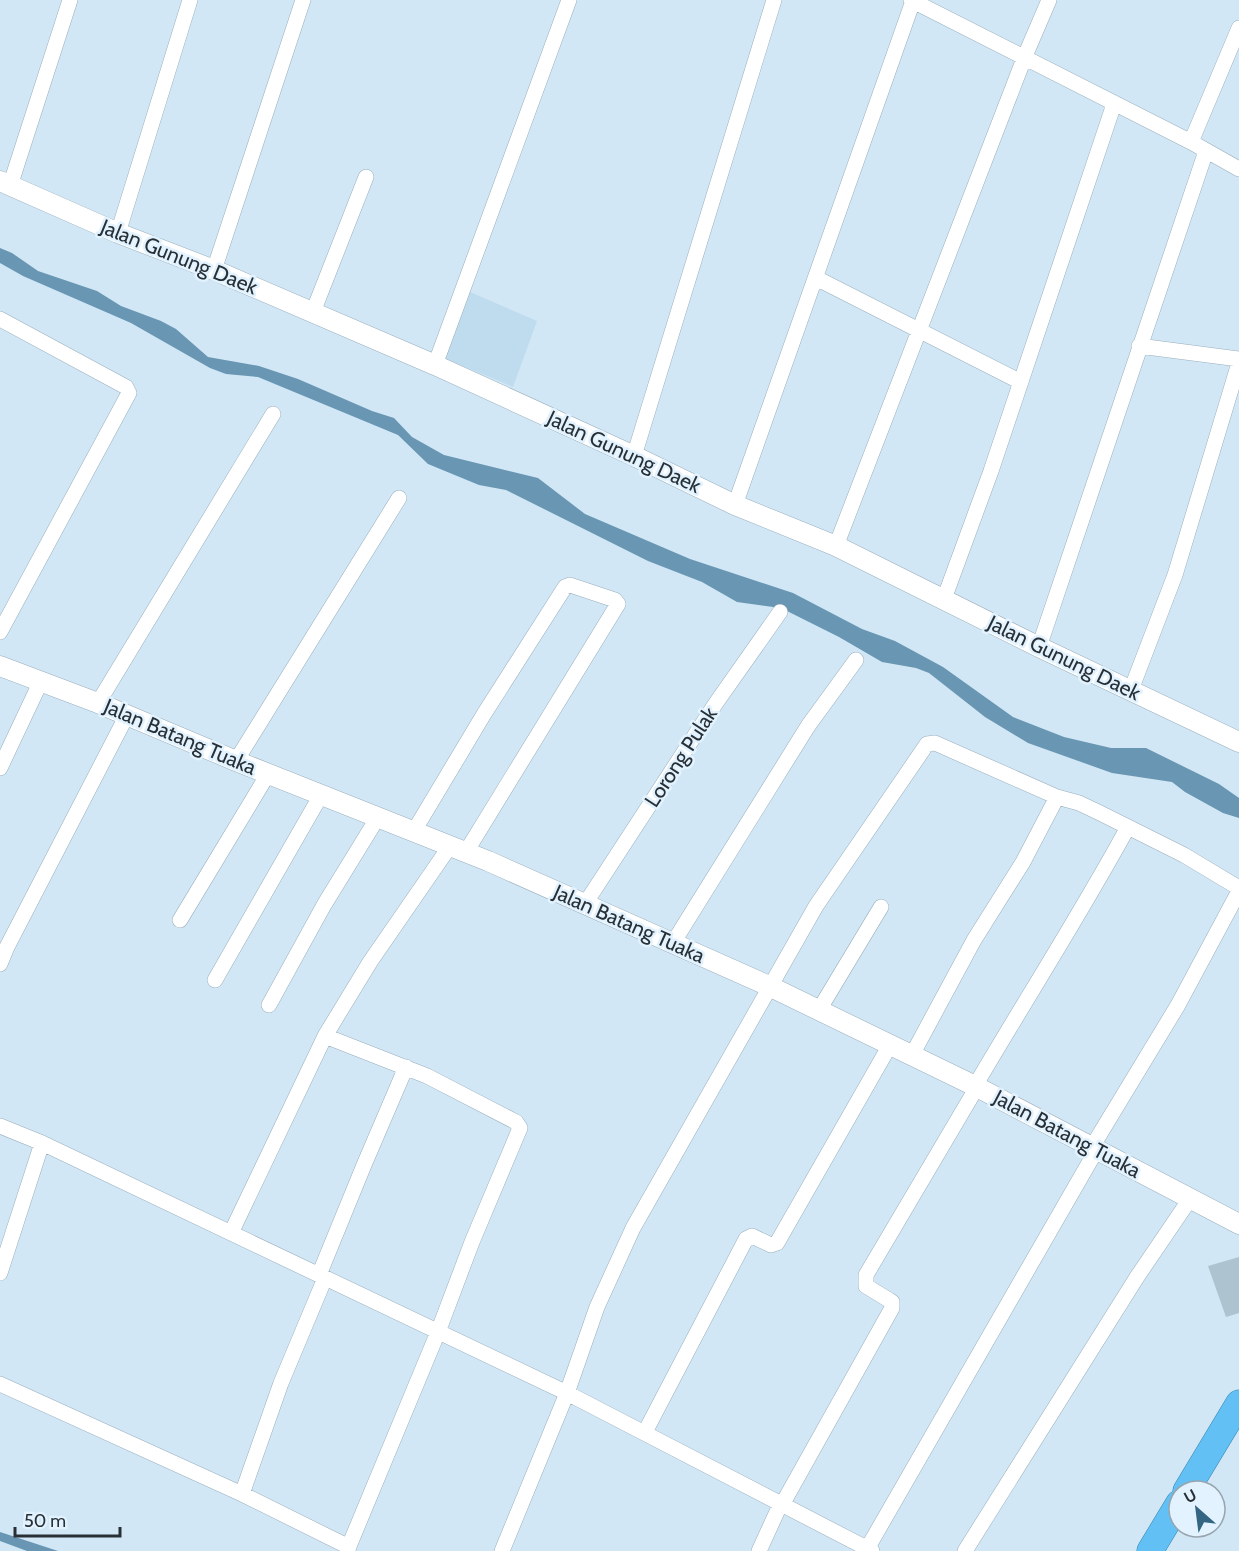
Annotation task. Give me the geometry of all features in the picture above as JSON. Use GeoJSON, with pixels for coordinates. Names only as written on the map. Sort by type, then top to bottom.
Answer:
{"type":"FeatureCollection","features":[{"type":"Feature","properties":{"kind":"highway"},"geometry":{"type":"LineString","coordinates":[[1193,1479],[1239,1403]]}},
{"type":"Feature","properties":{"kind":"highway"},"geometry":{"type":"LineString","coordinates":[[1213,1479],[1239,1434]]}},
{"type":"Feature","properties":{"kind":"highway"},"geometry":{"type":"LineString","coordinates":[[1150,1551],[1169,1539]]}},
{"type":"Feature","properties":{"kind":"street"},"geometry":{"type":"LineString","coordinates":[[5,184],[70,0]]}},
{"type":"Feature","properties":{"kind":"street"},"geometry":{"type":"LineString","coordinates":[[118,233],[190,0]]}},
{"type":"Feature","properties":{"kind":"street"},"geometry":{"type":"LineString","coordinates":[[214,270],[303,0]]}},
{"type":"Feature","properties":{"kind":"street"},"geometry":{"type":"LineString","coordinates":[[435,365],[569,0]]}},
{"type":"Feature","properties":{"kind":"street"},"geometry":{"type":"LineString","coordinates":[[634,456],[774,0]]}},
{"type":"Feature","properties":{"kind":"street"},"geometry":{"type":"LineString","coordinates":[[735,505],[912,0],[1191,142],[1239,170]]}},
{"type":"Feature","properties":{"kind":"street"},"geometry":{"type":"LineString","coordinates":[[836,546],[1024,56],[1049,0]]}},
{"type":"Feature","properties":{"kind":"street"},"geometry":{"type":"LineString","coordinates":[[1191,142],[1239,28]]}},
{"type":"Feature","properties":{"kind":"street"},"geometry":{"type":"LineString","coordinates":[[944,599],[1022,382],[1114,104]]}},
{"type":"Feature","properties":{"kind":"street"},"geometry":{"type":"LineString","coordinates":[[1039,647],[1206,151]]}},
{"type":"Feature","properties":{"kind":"street"},"geometry":{"type":"LineString","coordinates":[[314,312],[366,177]]}},
{"type":"Feature","properties":{"kind":"street","name":"Jalan Gunung Daek"},"geometry":{"type":"LineString","coordinates":[[5,184],[118,233],[314,312],[435,365],[735,505],[836,546],[1039,647],[1237,736]]}},
{"type":"Feature","properties":{"kind":"street"},"geometry":{"type":"LineString","coordinates":[[816,278],[1022,382]]}},
{"type":"Feature","properties":{"kind":"street"},"geometry":{"type":"LineString","coordinates":[[0,319],[126,387],[129,393],[0,632]]}},
{"type":"Feature","properties":{"kind":"street"},"geometry":{"type":"LineString","coordinates":[[1131,690],[1175,575],[1239,361],[1139,346]]}},
{"type":"Feature","properties":{"kind":"street"},"geometry":{"type":"LineString","coordinates":[[98,703],[273,414]]}},
{"type":"Feature","properties":{"kind":"street"},"geometry":{"type":"LineString","coordinates":[[236,761],[399,498]]}},
{"type":"Feature","properties":{"kind":"street"},"geometry":{"type":"LineString","coordinates":[[231,1233],[325,1036],[370,962],[458,849],[618,604],[615,600],[570,585],[565,587],[484,714],[414,831]]}},
{"type":"Feature","properties":{"kind":"street","name":"Lorong Pulak"},"geometry":{"type":"LineString","coordinates":[[585,904],[716,703],[780,612]]}},
{"type":"Feature","properties":{"kind":"street"},"geometry":{"type":"LineString","coordinates":[[673,943],[808,726],[856,660]]}},
{"type":"Feature","properties":{"kind":"street","name":"Jalan Batang Tuaka"},"geometry":{"type":"LineString","coordinates":[[0,666],[98,703],[268,774],[458,849],[769,986],[976,1086],[1239,1224]]}},
{"type":"Feature","properties":{"kind":"street"},"geometry":{"type":"LineString","coordinates":[[0,768],[40,681]]}},
{"type":"Feature","properties":{"kind":"street"},"geometry":{"type":"LineString","coordinates":[[0,964],[127,715]]}},
{"type":"Feature","properties":{"kind":"street"},"geometry":{"type":"LineString","coordinates":[[0,1126],[42,1143],[567,1393],[870,1550],[1094,1148],[1178,1005],[1239,890],[1184,855],[1079,803],[1057,797],[953,751],[929,743],[816,906],[633,1228],[597,1307],[567,1393],[502,1551]]}},
{"type":"Feature","properties":{"kind":"street"},"geometry":{"type":"LineString","coordinates":[[180,920],[268,774]]}},
{"type":"Feature","properties":{"kind":"street"},"geometry":{"type":"LineString","coordinates":[[215,980],[321,795]]}},
{"type":"Feature","properties":{"kind":"street"},"geometry":{"type":"LineString","coordinates":[[912,1055],[974,940],[1023,862],[1057,797]]}},
{"type":"Feature","properties":{"kind":"street"},"geometry":{"type":"LineString","coordinates":[[269,1005],[324,905],[378,817]]}},
{"type":"Feature","properties":{"kind":"street"},"geometry":{"type":"LineString","coordinates":[[759,1551],[782,1503],[892,1308],[889,1300],[866,1286],[866,1275],[1047,964],[1094,889],[1128,827]]}},
{"type":"Feature","properties":{"kind":"street"},"geometry":{"type":"LineString","coordinates":[[819,1010],[881,907]]}},
{"type":"Feature","properties":{"kind":"street"},"geometry":{"type":"LineString","coordinates":[[0,1384],[242,1494],[348,1549],[520,1128],[516,1122],[428,1076],[325,1036]]}},
{"type":"Feature","properties":{"kind":"street"},"geometry":{"type":"LineString","coordinates":[[645,1432],[746,1239],[752,1236],[771,1245],[777,1243],[890,1045]]}},
{"type":"Feature","properties":{"kind":"street"},"geometry":{"type":"LineString","coordinates":[[242,1494],[281,1383],[364,1165],[406,1067]]}},
{"type":"Feature","properties":{"kind":"street"},"geometry":{"type":"LineString","coordinates":[[0,1273],[42,1143]]}},
{"type":"Feature","properties":{"kind":"street"},"geometry":{"type":"LineString","coordinates":[[965,1551],[1137,1277],[1190,1199]]}},
{"type":"Feature","properties":{"kind":"shaded area"},"geometry":{"type":"Polygon","coordinates":[[[0,248],[12,253],[38,271],[97,291],[121,306],[161,321],[176,329],[208,357],[259,366],[298,379],[394,418],[412,437],[444,455],[538,478],[585,514],[690,559],[793,593],[862,629],[895,641],[943,667],[1013,717],[1064,737],[1111,748],[1146,748],[1219,784],[1239,798],[1239,818],[1223,813],[1172,782],[1112,773],[1028,743],[985,717],[929,673],[916,668],[882,662],[781,608],[737,602],[702,582],[648,561],[506,490],[479,485],[428,464],[398,435],[258,377],[226,374],[210,368],[131,323],[23,276],[0,263],[0,248]]]}},
{"type":"Feature","properties":{"kind":"shaded area"},"geometry":{"type":"Polygon","coordinates":[[[470,292],[537,321],[513,387],[444,358],[470,292]]]}},
{"type":"Feature","properties":{"kind":"shaded area"},"geometry":{"type":"Polygon","coordinates":[[[0,1532],[58,1551],[27,1551],[0,1541],[0,1532]]]}},
{"type":"Feature","properties":{"kind":"building"},"geometry":{"type":"Polygon","coordinates":[[[1239,1257],[1239,1313],[1226,1317],[1208,1266],[1239,1257]]]}}]}
